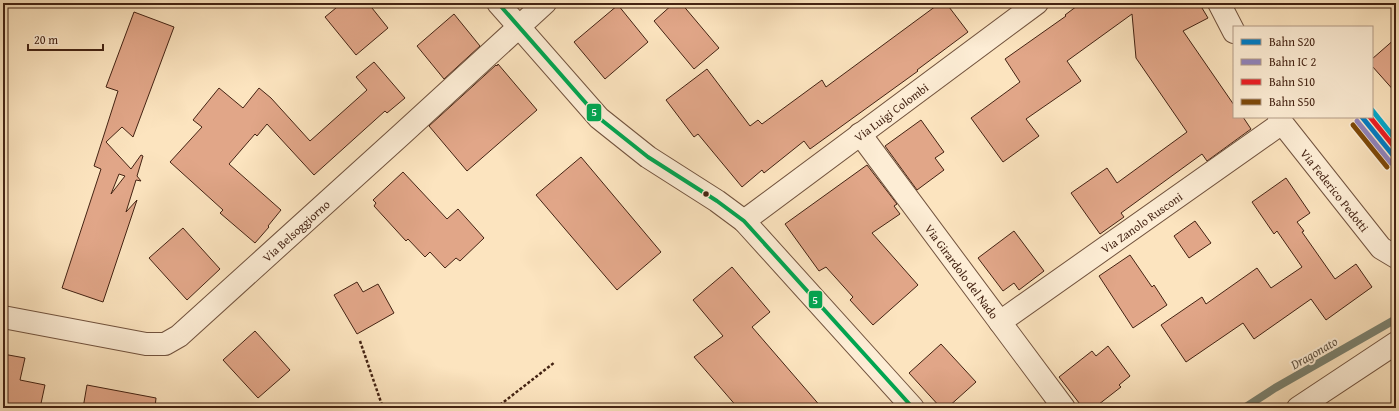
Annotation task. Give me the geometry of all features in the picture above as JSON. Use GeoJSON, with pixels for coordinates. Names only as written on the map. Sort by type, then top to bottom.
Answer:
{"type":"FeatureCollection","features":[{"type":"Feature","properties":{"kind":"street"},"geometry":{"type":"LineString","coordinates":[[498,3],[599,118],[648,157],[717,201],[744,221],[913,408]]}},
{"type":"Feature","properties":{"kind":"street","name":"Via Belsoggiorno"},"geometry":{"type":"LineString","coordinates":[[3,317],[146,344],[165,344],[179,336],[545,3]]}},
{"type":"Feature","properties":{"kind":"street","name":"Via Luigi Colombi"},"geometry":{"type":"LineString","coordinates":[[744,221],[1037,3]]}},
{"type":"Feature","properties":{"kind":"street"},"geometry":{"type":"LineString","coordinates":[[1219,3],[1233,30]]}},
{"type":"Feature","properties":{"kind":"street","name":"Via Federico Pedotti"},"geometry":{"type":"LineString","coordinates":[[1281,120],[1381,248],[1396,257]]}},
{"type":"Feature","properties":{"kind":"street","name":"Via Zanolo Rusconi"},"geometry":{"type":"LineString","coordinates":[[1000,322],[1281,120]]}},
{"type":"Feature","properties":{"kind":"street","name":"Via Girardolo del Nado"},"geometry":{"type":"LineString","coordinates":[[860,134],[1064,408]]}},
{"type":"Feature","properties":{"kind":"street"},"geometry":{"type":"LineString","coordinates":[[1298,408],[1396,344]]}},
{"type":"Feature","properties":{"kind":"path"},"geometry":{"type":"LineString","coordinates":[[360,342],[384,408]]}},
{"type":"Feature","properties":{"kind":"path"},"geometry":{"type":"LineString","coordinates":[[496,408],[555,362]]}},
{"type":"Feature","properties":{"kind":"building"},"geometry":{"type":"Polygon","coordinates":[[[342,3],[368,3],[388,28],[356,55],[325,17],[342,3]]]}},
{"type":"Feature","properties":{"kind":"building"},"geometry":{"type":"Polygon","coordinates":[[[674,3],[681,3],[719,48],[694,69],[654,21],[674,3]]]}},
{"type":"Feature","properties":{"kind":"building"},"geometry":{"type":"Polygon","coordinates":[[[940,3],[946,3],[968,32],[917,70],[918,71],[810,149],[804,141],[764,173],[762,170],[742,187],[698,134],[694,137],[666,100],[707,69],[750,126],[758,120],[762,124],[822,80],[826,87],[940,3]]]}},
{"type":"Feature","properties":{"kind":"building"},"geometry":{"type":"Polygon","coordinates":[[[1081,3],[1199,3],[1208,18],[1183,31],[1233,104],[1233,118],[1244,118],[1251,129],[1207,161],[1202,154],[1121,213],[1124,217],[1100,234],[1071,193],[1107,168],[1117,183],[1187,132],[1136,58],[1132,14],[1067,61],[1081,81],[1026,119],[1039,136],[1003,162],[971,118],[1020,82],[1005,59],[1066,16],[1065,15],[1081,3]]]}},
{"type":"Feature","properties":{"kind":"building"},"geometry":{"type":"Polygon","coordinates":[[[618,5],[648,42],[605,79],[574,42],[618,5]]]}},
{"type":"Feature","properties":{"kind":"building"},"geometry":{"type":"Polygon","coordinates":[[[134,12],[174,27],[133,137],[122,127],[106,142],[131,169],[141,155],[143,156],[137,176],[141,181],[136,180],[126,212],[137,200],[103,302],[62,288],[101,169],[94,166],[118,91],[106,87],[134,12]],[[119,174],[111,194],[125,176],[119,174]]]}},
{"type":"Feature","properties":{"kind":"building"},"geometry":{"type":"Polygon","coordinates":[[[454,14],[480,46],[444,79],[417,46],[454,14]]]}},
{"type":"Feature","properties":{"kind":"building"},"geometry":{"type":"Polygon","coordinates":[[[1396,38],[1396,93],[1373,67],[1373,58],[1396,38]]]}},
{"type":"Feature","properties":{"kind":"building"},"geometry":{"type":"Polygon","coordinates":[[[374,62],[405,98],[387,113],[385,111],[314,175],[267,124],[257,136],[255,134],[229,164],[281,210],[255,243],[220,213],[223,210],[170,162],[202,127],[193,120],[219,88],[243,108],[259,88],[271,98],[310,141],[367,90],[356,77],[374,62]]]}},
{"type":"Feature","properties":{"kind":"building"},"geometry":{"type":"Polygon","coordinates":[[[498,64],[537,110],[467,171],[429,126],[498,64]]]}},
{"type":"Feature","properties":{"kind":"building"},"geometry":{"type":"Polygon","coordinates":[[[921,120],[944,152],[935,158],[944,170],[917,190],[885,146],[921,120]]]}},
{"type":"Feature","properties":{"kind":"building"},"geometry":{"type":"Polygon","coordinates":[[[581,157],[661,252],[617,290],[536,195],[581,157]]]}},
{"type":"Feature","properties":{"kind":"building"},"geometry":{"type":"Polygon","coordinates":[[[867,165],[897,204],[894,206],[900,214],[872,233],[918,285],[873,325],[850,300],[853,297],[826,267],[819,271],[785,224],[867,165]]]}},
{"type":"Feature","properties":{"kind":"building"},"geometry":{"type":"Polygon","coordinates":[[[403,172],[447,219],[458,209],[484,238],[460,261],[456,258],[445,268],[430,252],[425,257],[408,239],[406,241],[374,206],[376,203],[373,200],[403,172]]]}},
{"type":"Feature","properties":{"kind":"building"},"geometry":{"type":"Polygon","coordinates":[[[1286,178],[1310,213],[1297,222],[1304,231],[1302,232],[1335,279],[1356,264],[1372,287],[1326,320],[1311,299],[1254,339],[1243,323],[1186,362],[1161,325],[1202,297],[1206,304],[1257,268],[1271,288],[1302,267],[1277,231],[1274,234],[1252,202],[1286,178]]]}},
{"type":"Feature","properties":{"kind":"building"},"geometry":{"type":"Polygon","coordinates":[[[1195,221],[1211,243],[1189,258],[1174,236],[1195,221]]]}},
{"type":"Feature","properties":{"kind":"building"},"geometry":{"type":"Polygon","coordinates":[[[183,228],[220,269],[187,300],[149,258],[183,228]]]}},
{"type":"Feature","properties":{"kind":"building"},"geometry":{"type":"Polygon","coordinates":[[[1014,231],[1044,271],[1019,290],[1014,283],[1003,291],[978,258],[1014,231]]]}},
{"type":"Feature","properties":{"kind":"building"},"geometry":{"type":"Polygon","coordinates":[[[1130,255],[1152,287],[1154,285],[1167,305],[1133,328],[1099,276],[1130,255]]]}},
{"type":"Feature","properties":{"kind":"building"},"geometry":{"type":"Polygon","coordinates":[[[732,267],[770,312],[752,327],[822,408],[738,408],[694,357],[723,336],[693,300],[732,267]]]}},
{"type":"Feature","properties":{"kind":"building"},"geometry":{"type":"Polygon","coordinates":[[[357,282],[363,292],[378,284],[394,313],[357,334],[334,295],[357,282]]]}},
{"type":"Feature","properties":{"kind":"building"},"geometry":{"type":"Polygon","coordinates":[[[255,331],[290,370],[258,398],[223,360],[255,331]]]}},
{"type":"Feature","properties":{"kind":"building"},"geometry":{"type":"Polygon","coordinates":[[[941,344],[976,382],[947,408],[941,408],[909,373],[941,344]]]}},
{"type":"Feature","properties":{"kind":"building"},"geometry":{"type":"Polygon","coordinates":[[[1108,346],[1130,376],[1119,385],[1121,387],[1094,408],[1083,408],[1059,377],[1092,351],[1096,356],[1108,346]]]}},
{"type":"Feature","properties":{"kind":"building"},"geometry":{"type":"Polygon","coordinates":[[[3,354],[25,358],[20,380],[45,385],[40,408],[3,408],[3,354]]]}},
{"type":"Feature","properties":{"kind":"building"},"geometry":{"type":"Polygon","coordinates":[[[87,385],[156,398],[155,408],[83,408],[87,385]]]}},
{"type":"Feature","properties":{"kind":"waterway","name":"Dragonato"},"geometry":{"type":"LineString","coordinates":[[1244,408],[1275,388],[1396,319]]}},
{"type":"Feature","properties":{"kind":"rail line","name":"S20"},"geometry":{"type":"LineString","coordinates":[[1363,118],[1396,159]]}},
{"type":"Feature","properties":{"kind":"rail line","name":"S10"},"geometry":{"type":"LineString","coordinates":[[1371,118],[1396,149]]}},
{"type":"Feature","properties":{"kind":"rail line","name":"S50"},"geometry":{"type":"LineString","coordinates":[[1353,125],[1387,167]]}},
{"type":"Feature","properties":{"kind":"transit line","name":"5"},"geometry":{"type":"LineString","coordinates":[[498,3],[599,118],[648,157],[717,201],[744,221],[913,408]]}},
{"type":"Feature","properties":{"kind":"transit line"},"geometry":{"type":"LineString","coordinates":[[1373,111],[1396,140]]}},
{"type":"Feature","properties":{"kind":"transit line"},"geometry":{"type":"LineString","coordinates":[[1357,121],[1391,163]]}}]}
